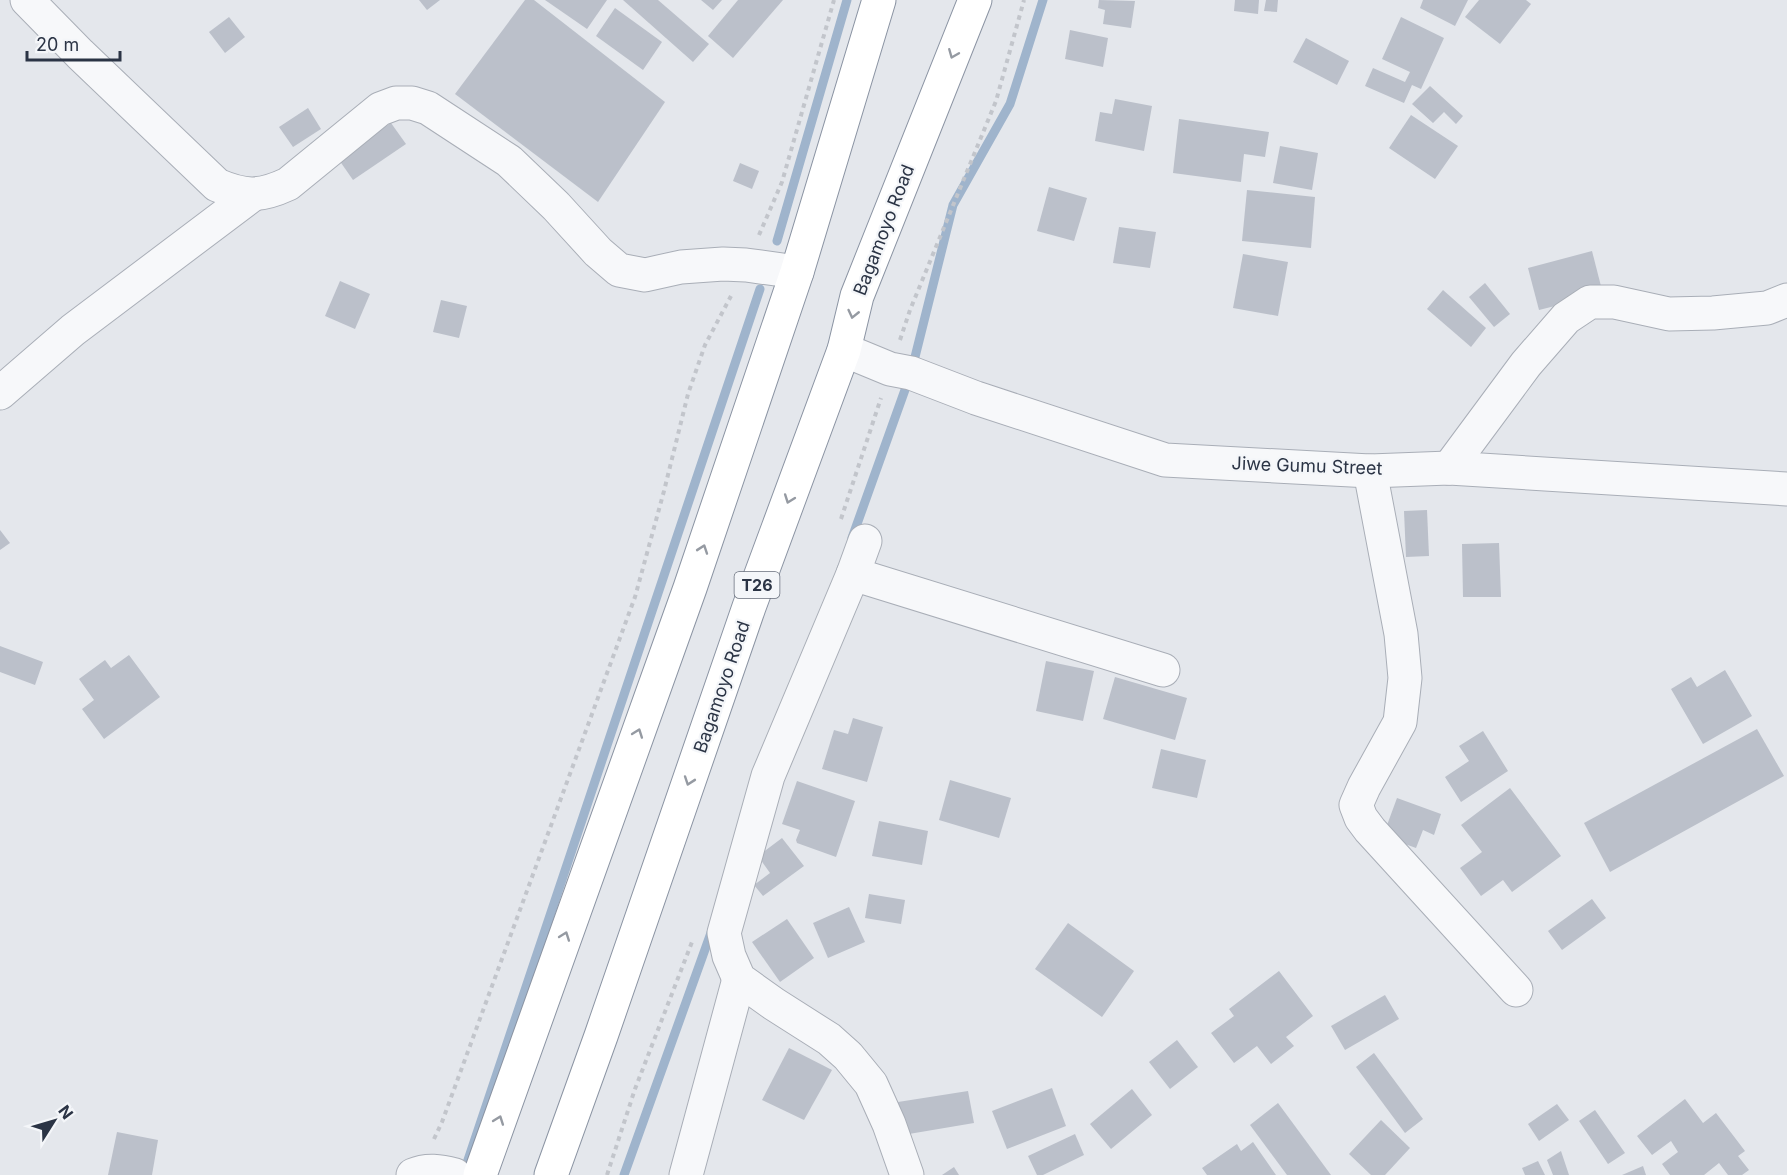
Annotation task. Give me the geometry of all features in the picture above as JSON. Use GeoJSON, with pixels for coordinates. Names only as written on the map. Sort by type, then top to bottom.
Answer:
{"type":"FeatureCollection","features":[{"type":"Feature","properties":{"kind":"highway"},"geometry":{"type":"LineString","coordinates":[[480,1175],[690,588],[797,272],[879,0]]}},
{"type":"Feature","properties":{"kind":"highway","name":"Bagamoyo Road"},"geometry":{"type":"LineString","coordinates":[[551,1175],[749,607],[844,350],[857,296],[975,0]]}},
{"type":"Feature","properties":{"kind":"street"},"geometry":{"type":"LineString","coordinates":[[27,0],[80,54],[217,184],[234,192],[252,195],[271,192],[288,183],[380,109],[396,104],[412,103],[428,108],[509,161],[556,206],[598,252],[619,270],[645,275],[681,267],[723,264],[797,272]]}},
{"type":"Feature","properties":{"kind":"street"},"geometry":{"type":"LineString","coordinates":[[0,393],[73,330],[252,195]]}},
{"type":"Feature","properties":{"kind":"street"},"geometry":{"type":"LineString","coordinates":[[1449,468],[1526,364],[1566,318],[1590,302],[1614,302],[1670,314],[1767,308],[1787,300]]}},
{"type":"Feature","properties":{"kind":"street","name":"Jiwe Gumu Street"},"geometry":{"type":"LineString","coordinates":[[844,350],[890,369],[911,373],[976,398],[1165,460],[1370,471],[1449,468],[1787,489]]}},
{"type":"Feature","properties":{"kind":"street"},"geometry":{"type":"LineString","coordinates":[[1370,471],[1401,634],[1406,678],[1400,722],[1356,805],[1361,818],[1370,830],[1516,990]]}},
{"type":"Feature","properties":{"kind":"street"},"geometry":{"type":"LineString","coordinates":[[865,542],[768,776],[724,933],[729,956],[739,978],[774,1004],[829,1039],[848,1056],[871,1084],[889,1124],[907,1175]]}},
{"type":"Feature","properties":{"kind":"street"},"geometry":{"type":"LineString","coordinates":[[853,574],[1163,670]]}},
{"type":"Feature","properties":{"kind":"street"},"geometry":{"type":"LineString","coordinates":[[686,1175],[739,978]]}},
{"type":"Feature","properties":{"kind":"street"},"geometry":{"type":"LineString","coordinates":[[412,1175],[426,1171],[455,1175]]}},
{"type":"Feature","properties":{"kind":"path"},"geometry":{"type":"LineString","coordinates":[[432,1144],[635,597],[688,394],[705,345],[735,290],[782,182],[834,0]]}},
{"type":"Feature","properties":{"kind":"path"},"geometry":{"type":"LineString","coordinates":[[996,101],[1024,0]]}},
{"type":"Feature","properties":{"kind":"building"},"geometry":{"type":"Polygon","coordinates":[[[419,0],[440,0],[427,10],[419,0]]]}},
{"type":"Feature","properties":{"kind":"building"},"geometry":{"type":"Polygon","coordinates":[[[525,0],[534,0],[665,102],[598,202],[455,94],[525,0]]]}},
{"type":"Feature","properties":{"kind":"building"},"geometry":{"type":"Polygon","coordinates":[[[545,0],[607,0],[587,29],[545,0]]]}},
{"type":"Feature","properties":{"kind":"building"},"geometry":{"type":"Polygon","coordinates":[[[623,0],[658,0],[709,44],[693,62],[623,0]]]}},
{"type":"Feature","properties":{"kind":"building"},"geometry":{"type":"Polygon","coordinates":[[[701,0],[722,0],[713,10],[701,0]]]}},
{"type":"Feature","properties":{"kind":"building"},"geometry":{"type":"Polygon","coordinates":[[[738,0],[783,0],[733,58],[708,36],[738,0]]]}},
{"type":"Feature","properties":{"kind":"building"},"geometry":{"type":"Polygon","coordinates":[[[1099,0],[1135,1],[1131,28],[1103,24],[1105,10],[1098,8],[1099,0]]]}},
{"type":"Feature","properties":{"kind":"building"},"geometry":{"type":"Polygon","coordinates":[[[1235,0],[1259,0],[1258,14],[1234,11],[1235,0]]]}},
{"type":"Feature","properties":{"kind":"building"},"geometry":{"type":"Polygon","coordinates":[[[1266,0],[1278,0],[1277,12],[1264,11],[1266,0]]]}},
{"type":"Feature","properties":{"kind":"building"},"geometry":{"type":"Polygon","coordinates":[[[1423,0],[1468,0],[1455,26],[1420,8],[1423,0]]]}},
{"type":"Feature","properties":{"kind":"building"},"geometry":{"type":"Polygon","coordinates":[[[1479,0],[1526,0],[1531,4],[1500,44],[1465,17],[1479,0]]]}},
{"type":"Feature","properties":{"kind":"building"},"geometry":{"type":"Polygon","coordinates":[[[615,8],[662,42],[643,70],[596,36],[615,8]]]}},
{"type":"Feature","properties":{"kind":"building"},"geometry":{"type":"Polygon","coordinates":[[[229,17],[245,37],[225,53],[209,32],[229,17]]]}},
{"type":"Feature","properties":{"kind":"building"},"geometry":{"type":"Polygon","coordinates":[[[1401,17],[1444,38],[1421,89],[1412,85],[1404,103],[1365,86],[1373,68],[1405,82],[1410,72],[1382,59],[1401,17]]]}},
{"type":"Feature","properties":{"kind":"building"},"geometry":{"type":"Polygon","coordinates":[[[1070,30],[1108,38],[1103,67],[1065,59],[1070,30]]]}},
{"type":"Feature","properties":{"kind":"building"},"geometry":{"type":"Polygon","coordinates":[[[1306,38],[1349,61],[1337,85],[1293,62],[1306,38]]]}},
{"type":"Feature","properties":{"kind":"building"},"geometry":{"type":"Polygon","coordinates":[[[1430,86],[1463,116],[1456,124],[1444,112],[1433,123],[1412,104],[1430,86]]]}},
{"type":"Feature","properties":{"kind":"building"},"geometry":{"type":"Polygon","coordinates":[[[1115,99],[1152,106],[1144,151],[1095,141],[1100,112],[1112,114],[1115,99]]]}},
{"type":"Feature","properties":{"kind":"building"},"geometry":{"type":"Polygon","coordinates":[[[308,108],[321,129],[293,147],[279,127],[308,108]]]}},
{"type":"Feature","properties":{"kind":"building"},"geometry":{"type":"Polygon","coordinates":[[[1411,115],[1458,146],[1435,179],[1389,148],[1411,115]]]}},
{"type":"Feature","properties":{"kind":"building"},"geometry":{"type":"Polygon","coordinates":[[[1179,119],[1269,132],[1265,157],[1244,154],[1241,182],[1173,173],[1179,119]]]}},
{"type":"Feature","properties":{"kind":"building"},"geometry":{"type":"Polygon","coordinates":[[[391,123],[406,144],[353,180],[337,157],[391,123]]]}},
{"type":"Feature","properties":{"kind":"building"},"geometry":{"type":"Polygon","coordinates":[[[1280,146],[1318,153],[1312,190],[1273,183],[1280,146]]]}},
{"type":"Feature","properties":{"kind":"building"},"geometry":{"type":"Polygon","coordinates":[[[740,163],[759,171],[752,189],[733,181],[740,163]]]}},
{"type":"Feature","properties":{"kind":"building"},"geometry":{"type":"Polygon","coordinates":[[[1049,187],[1087,198],[1074,241],[1037,231],[1049,187]]]}},
{"type":"Feature","properties":{"kind":"building"},"geometry":{"type":"Polygon","coordinates":[[[1247,190],[1315,197],[1311,248],[1242,241],[1247,190]]]}},
{"type":"Feature","properties":{"kind":"building"},"geometry":{"type":"Polygon","coordinates":[[[1119,227],[1156,232],[1150,268],[1113,263],[1119,227]]]}},
{"type":"Feature","properties":{"kind":"building"},"geometry":{"type":"Polygon","coordinates":[[[1592,251],[1603,294],[1539,310],[1528,268],[1592,251]]]}},
{"type":"Feature","properties":{"kind":"building"},"geometry":{"type":"Polygon","coordinates":[[[1243,254],[1288,262],[1278,316],[1233,308],[1243,254]]]}},
{"type":"Feature","properties":{"kind":"building"},"geometry":{"type":"Polygon","coordinates":[[[340,281],[370,294],[355,329],[325,316],[340,281]]]}},
{"type":"Feature","properties":{"kind":"building"},"geometry":{"type":"Polygon","coordinates":[[[1485,283],[1510,314],[1494,327],[1469,297],[1485,283]]]}},
{"type":"Feature","properties":{"kind":"building"},"geometry":{"type":"Polygon","coordinates":[[[1443,290],[1486,328],[1471,347],[1427,309],[1443,290]]]}},
{"type":"Feature","properties":{"kind":"building"},"geometry":{"type":"Polygon","coordinates":[[[441,300],[467,306],[459,338],[433,332],[441,300]]]}},
{"type":"Feature","properties":{"kind":"building"},"geometry":{"type":"Polygon","coordinates":[[[1427,510],[1429,556],[1406,557],[1404,511],[1427,510]]]}},
{"type":"Feature","properties":{"kind":"building"},"geometry":{"type":"Polygon","coordinates":[[[0,530],[10,543],[0,550],[0,530]]]}},
{"type":"Feature","properties":{"kind":"building"},"geometry":{"type":"Polygon","coordinates":[[[1499,543],[1501,597],[1463,597],[1462,544],[1499,543]]]}},
{"type":"Feature","properties":{"kind":"building"},"geometry":{"type":"Polygon","coordinates":[[[0,646],[43,662],[35,685],[0,672],[0,646]]]}},
{"type":"Feature","properties":{"kind":"building"},"geometry":{"type":"Polygon","coordinates":[[[129,655],[160,697],[104,739],[82,709],[94,700],[79,679],[105,660],[111,668],[129,655]]]}},
{"type":"Feature","properties":{"kind":"building"},"geometry":{"type":"Polygon","coordinates":[[[1046,661],[1094,671],[1083,721],[1036,711],[1046,661]]]}},
{"type":"Feature","properties":{"kind":"building"},"geometry":{"type":"Polygon","coordinates":[[[1725,670],[1752,716],[1703,744],[1671,689],[1691,677],[1697,687],[1725,670]]]}},
{"type":"Feature","properties":{"kind":"building"},"geometry":{"type":"Polygon","coordinates":[[[1115,677],[1187,698],[1175,740],[1103,719],[1115,677]]]}},
{"type":"Feature","properties":{"kind":"building"},"geometry":{"type":"Polygon","coordinates":[[[853,718],[883,727],[867,782],[822,769],[834,730],[848,734],[853,718]]]}},
{"type":"Feature","properties":{"kind":"building"},"geometry":{"type":"Polygon","coordinates":[[[1757,729],[1784,776],[1610,872],[1584,823],[1757,729]]]}},
{"type":"Feature","properties":{"kind":"building"},"geometry":{"type":"Polygon","coordinates":[[[1483,731],[1508,771],[1461,802],[1445,777],[1469,761],[1459,746],[1483,731]]]}},
{"type":"Feature","properties":{"kind":"building"},"geometry":{"type":"Polygon","coordinates":[[[1161,749],[1206,760],[1197,798],[1152,788],[1161,749]]]}},
{"type":"Feature","properties":{"kind":"building"},"geometry":{"type":"Polygon","coordinates":[[[950,780],[1011,798],[999,838],[939,820],[950,780]]]}},
{"type":"Feature","properties":{"kind":"building"},"geometry":{"type":"Polygon","coordinates":[[[797,781],[855,801],[836,857],[797,843],[800,830],[782,824],[797,781]]]}},
{"type":"Feature","properties":{"kind":"building"},"geometry":{"type":"Polygon","coordinates":[[[1510,788],[1561,856],[1512,892],[1503,880],[1481,896],[1460,868],[1482,852],[1461,825],[1510,788]]]}},
{"type":"Feature","properties":{"kind":"building"},"geometry":{"type":"Polygon","coordinates":[[[1397,798],[1441,814],[1434,835],[1423,830],[1416,848],[1383,836],[1397,798]]]}},
{"type":"Feature","properties":{"kind":"building"},"geometry":{"type":"Polygon","coordinates":[[[879,821],[928,831],[922,865],[872,856],[879,821]]]}},
{"type":"Feature","properties":{"kind":"building"},"geometry":{"type":"Polygon","coordinates":[[[782,838],[804,866],[763,896],[754,885],[770,873],[758,856],[782,838]]]}},
{"type":"Feature","properties":{"kind":"building"},"geometry":{"type":"Polygon","coordinates":[[[869,894],[905,900],[901,924],[865,918],[869,894]]]}},
{"type":"Feature","properties":{"kind":"building"},"geometry":{"type":"Polygon","coordinates":[[[1592,899],[1606,918],[1562,950],[1548,931],[1592,899]]]}},
{"type":"Feature","properties":{"kind":"building"},"geometry":{"type":"Polygon","coordinates":[[[849,907],[865,942],[828,958],[813,923],[849,907]]]}},
{"type":"Feature","properties":{"kind":"building"},"geometry":{"type":"Polygon","coordinates":[[[787,919],[814,958],[780,982],[752,942],[787,919]]]}},
{"type":"Feature","properties":{"kind":"building"},"geometry":{"type":"Polygon","coordinates":[[[1068,923],[1134,971],[1102,1017],[1035,969],[1068,923]]]}},
{"type":"Feature","properties":{"kind":"building"},"geometry":{"type":"Polygon","coordinates":[[[1279,971],[1313,1016],[1286,1037],[1294,1046],[1271,1064],[1257,1046],[1234,1063],[1211,1033],[1234,1016],[1229,1009],[1279,971]]]}},
{"type":"Feature","properties":{"kind":"building"},"geometry":{"type":"Polygon","coordinates":[[[1385,995],[1399,1019],[1345,1050],[1331,1026],[1385,995]]]}},
{"type":"Feature","properties":{"kind":"building"},"geometry":{"type":"Polygon","coordinates":[[[1177,1040],[1198,1067],[1170,1089],[1149,1062],[1177,1040]]]}},
{"type":"Feature","properties":{"kind":"building"},"geometry":{"type":"Polygon","coordinates":[[[789,1048],[832,1070],[804,1120],[762,1100],[789,1048]]]}},
{"type":"Feature","properties":{"kind":"building"},"geometry":{"type":"Polygon","coordinates":[[[1374,1053],[1423,1119],[1405,1133],[1356,1067],[1374,1053]]]}},
{"type":"Feature","properties":{"kind":"building"},"geometry":{"type":"Polygon","coordinates":[[[1052,1088],[1066,1126],[1007,1149],[992,1111],[1052,1088]]]}},
{"type":"Feature","properties":{"kind":"building"},"geometry":{"type":"Polygon","coordinates":[[[1132,1089],[1152,1115],[1111,1149],[1090,1124],[1132,1089]]]}},
{"type":"Feature","properties":{"kind":"building"},"geometry":{"type":"Polygon","coordinates":[[[968,1091],[974,1123],[903,1135],[898,1102],[968,1091]]]}},
{"type":"Feature","properties":{"kind":"building"},"geometry":{"type":"Polygon","coordinates":[[[1685,1099],[1703,1123],[1716,1113],[1745,1151],[1738,1156],[1749,1170],[1742,1175],[1728,1175],[1719,1163],[1704,1175],[1670,1175],[1662,1164],[1678,1152],[1671,1141],[1652,1155],[1637,1136],[1685,1099]]]}},
{"type":"Feature","properties":{"kind":"building"},"geometry":{"type":"Polygon","coordinates":[[[1278,1103],[1331,1175],[1287,1175],[1250,1125],[1278,1103]]]}},
{"type":"Feature","properties":{"kind":"building"},"geometry":{"type":"Polygon","coordinates":[[[1557,1104],[1569,1120],[1539,1141],[1528,1124],[1557,1104]]]}},
{"type":"Feature","properties":{"kind":"building"},"geometry":{"type":"Polygon","coordinates":[[[1595,1110],[1625,1153],[1608,1164],[1579,1121],[1595,1110]]]}},
{"type":"Feature","properties":{"kind":"building"},"geometry":{"type":"Polygon","coordinates":[[[1381,1120],[1410,1148],[1385,1175],[1371,1175],[1349,1154],[1381,1120]]]}},
{"type":"Feature","properties":{"kind":"building"},"geometry":{"type":"Polygon","coordinates":[[[117,1132],[158,1140],[152,1175],[108,1175],[117,1132]]]}},
{"type":"Feature","properties":{"kind":"building"},"geometry":{"type":"Polygon","coordinates":[[[1075,1134],[1084,1155],[1043,1175],[1037,1175],[1028,1156],[1075,1134]]]}},
{"type":"Feature","properties":{"kind":"building"},"geometry":{"type":"Polygon","coordinates":[[[1253,1142],[1276,1175],[1207,1175],[1202,1168],[1237,1144],[1241,1151],[1253,1142]]]}},
{"type":"Feature","properties":{"kind":"building"},"geometry":{"type":"Polygon","coordinates":[[[1561,1151],[1569,1175],[1553,1175],[1547,1160],[1561,1151]]]}},
{"type":"Feature","properties":{"kind":"building"},"geometry":{"type":"Polygon","coordinates":[[[1538,1161],[1545,1175],[1525,1175],[1522,1168],[1538,1161]]]}},
{"type":"Feature","properties":{"kind":"building"},"geometry":{"type":"Polygon","coordinates":[[[1643,1166],[1646,1175],[1622,1175],[1643,1166]]]}},
{"type":"Feature","properties":{"kind":"building"},"geometry":{"type":"Polygon","coordinates":[[[954,1167],[959,1175],[942,1175],[954,1167]]]}},
{"type":"Feature","properties":{"kind":"waterway"},"geometry":{"type":"LineString","coordinates":[[777,241],[847,0]]}},
{"type":"Feature","properties":{"kind":"waterway"},"geometry":{"type":"LineString","coordinates":[[852,538],[911,373],[953,205],[1010,104],[1043,0]]}},
{"type":"Feature","properties":{"kind":"waterway"},"geometry":{"type":"LineString","coordinates":[[466,1166],[760,289]]}},
{"type":"Feature","properties":{"kind":"waterway"},"geometry":{"type":"LineString","coordinates":[[624,1175],[712,930]]}}]}
